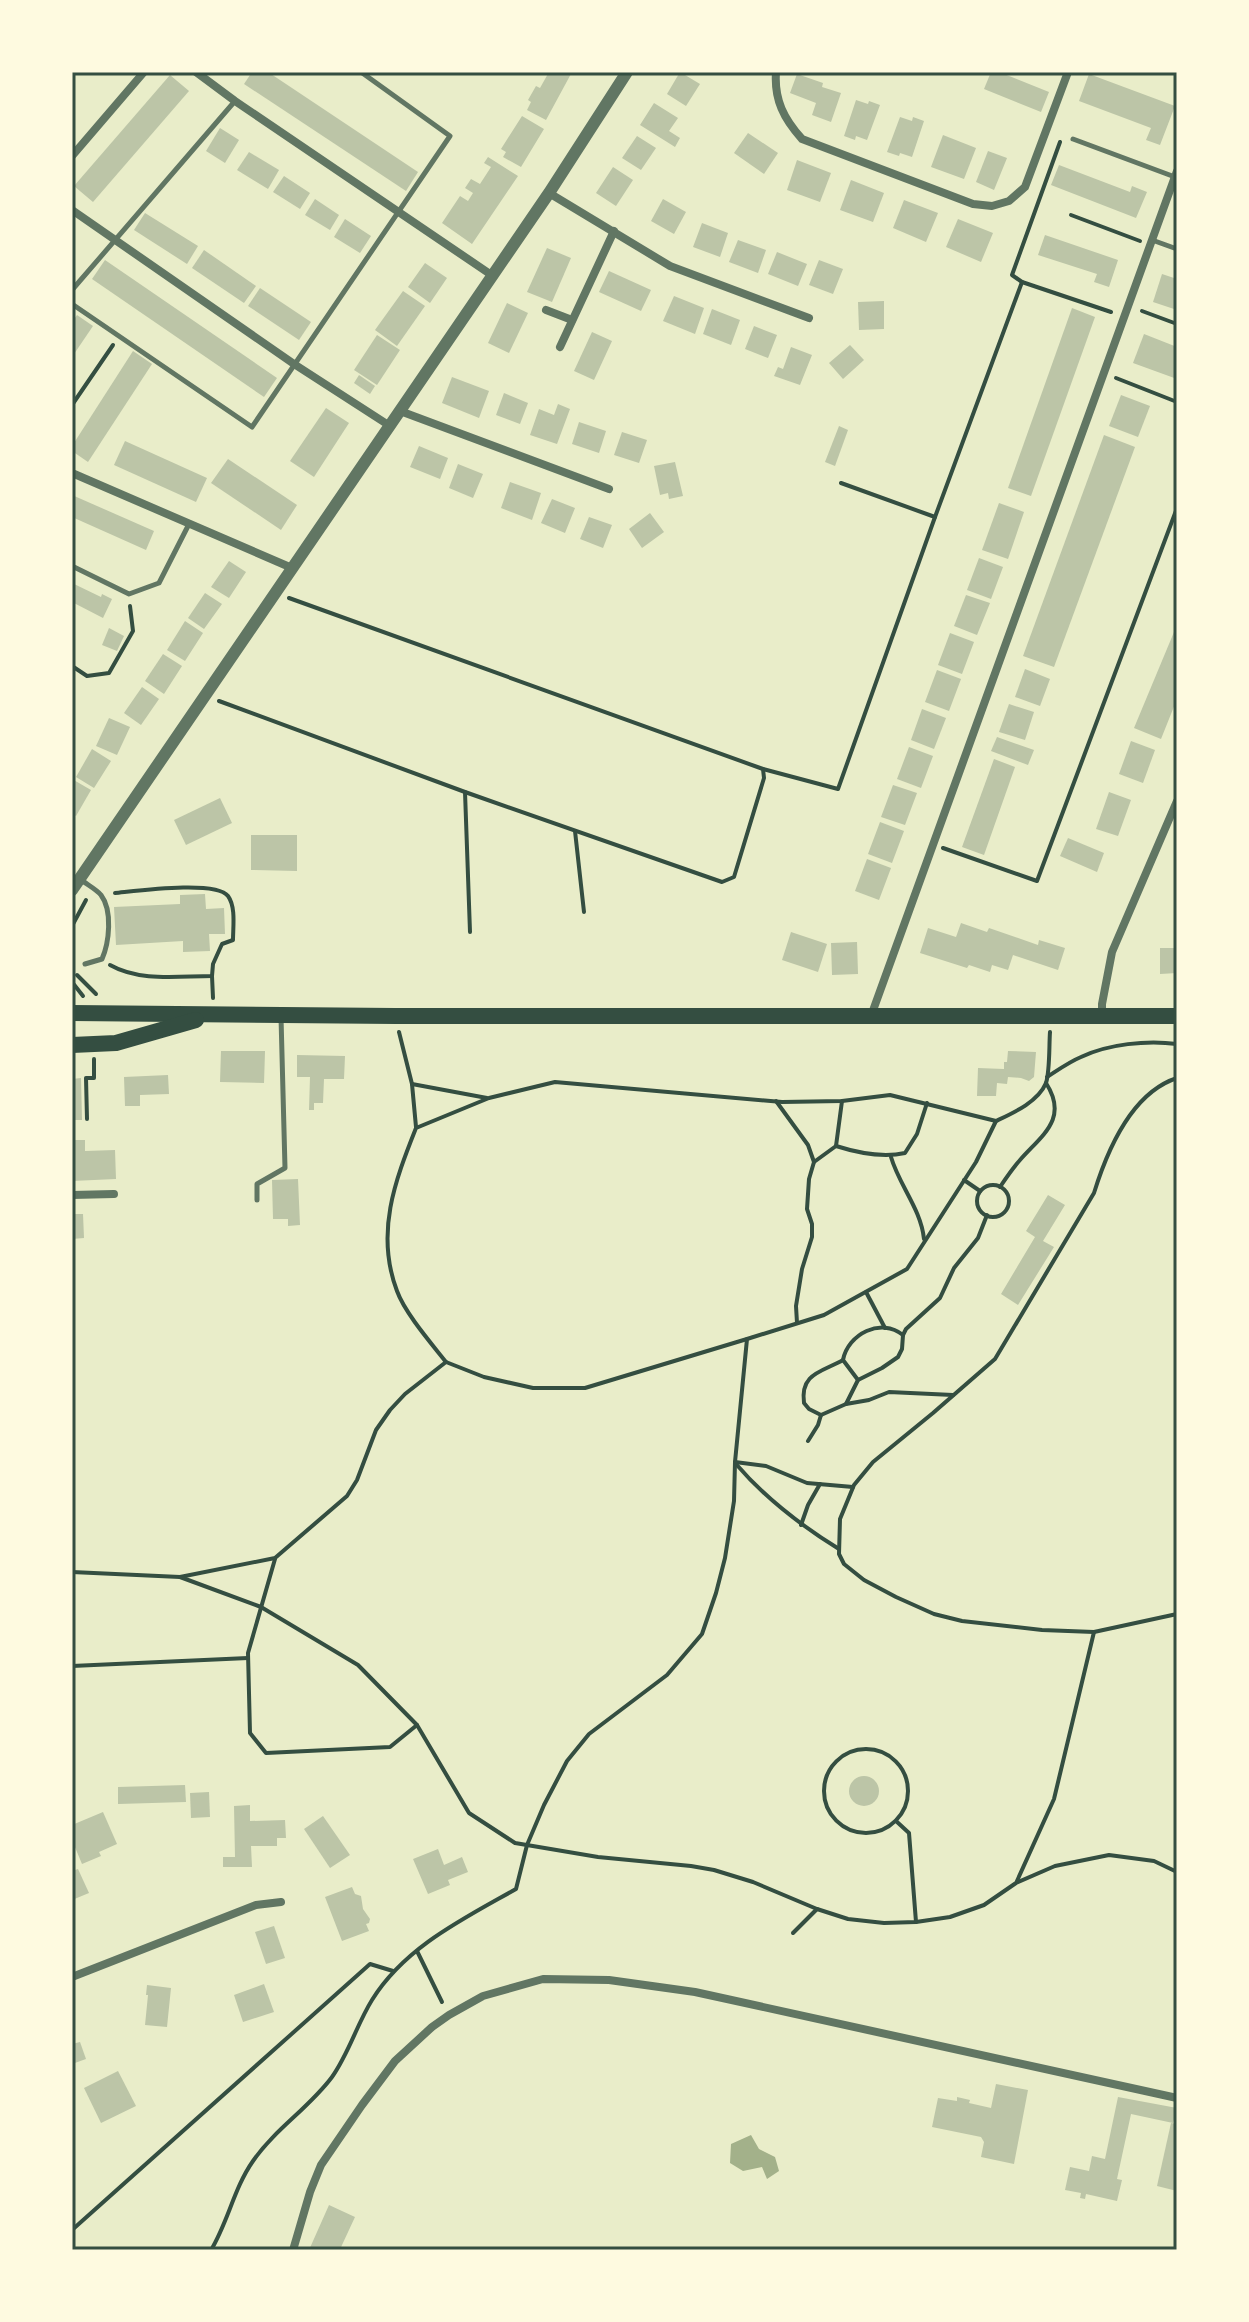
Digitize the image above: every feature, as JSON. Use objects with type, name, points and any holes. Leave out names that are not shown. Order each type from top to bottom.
[{"type":"highway","points":[[72,1013],[213,1010],[281,1016],[1177,1016]]},
{"type":"highway","points":[[72,1045],[116,1043],[213,1010]]},
{"type":"street","points":[[72,156],[144,72]]},
{"type":"street","points":[[196,72],[493,276]]},
{"type":"street","points":[[76,884],[493,276],[627,72]]},
{"type":"street","points":[[776,72],[777,99],[787,123],[802,139],[973,204],[992,206],[1009,201],[1025,187],[1068,72]]},
{"type":"street","points":[[871,1016],[1176,174]]},
{"type":"street","points":[[549,193],[670,266],[809,318]]},
{"type":"street","points":[[72,210],[294,364],[390,426]]},
{"type":"street","points":[[560,347],[614,231]]},
{"type":"street","points":[[546,310],[572,320]]},
{"type":"street","points":[[400,411],[609,489]]},
{"type":"street","points":[[72,473],[292,568]]},
{"type":"street","points":[[1102,1017],[1112,952],[1177,801]]},
{"type":"street","points":[[72,1195],[114,1194]]},
{"type":"street","points":[[72,1977],[256,1905],[281,1902]]},
{"type":"street","points":[[293,2250],[321,2165],[395,2061],[432,2027],[483,1996],[543,1979],[609,1980],[695,1992],[1177,2098]]},
{"type":"lane","points":[[72,304],[252,427],[450,136],[361,72]]},
{"type":"lane","points":[[72,290],[235,101]]},
{"type":"lane","points":[[1073,139],[1176,174]]},
{"type":"lane","points":[[1151,242],[1177,249]]},
{"type":"lane","points":[[74,567],[129,594],[159,583],[189,524]]},
{"type":"lane","points":[[76,884],[101,895],[107,913],[108,946],[102,959],[85,964]]},
{"type":"lane","points":[[257,1200],[257,1184],[285,1168],[281,1016]]},
{"type":"path","points":[[1064,130],[1012,275],[1022,282],[1125,316]]},
{"type":"path","points":[[1071,215],[1151,242]]},
{"type":"path","points":[[276,593],[763,769],[838,789],[1022,282]]},
{"type":"path","points":[[1128,307],[1177,324]]},
{"type":"path","points":[[72,405],[119,337]]},
{"type":"path","points":[[1105,374],[1177,402]]},
{"type":"path","points":[[841,483],[935,517]]},
{"type":"path","points":[[934,845],[1037,881],[1177,508]]},
{"type":"path","points":[[72,666],[87,676],[109,673],[133,631],[129,594]]},
{"type":"path","points":[[205,696],[722,882],[734,877],[764,778],[763,769]]},
{"type":"path","points":[[465,792],[470,932]]},
{"type":"path","points":[[575,831],[584,912]]},
{"type":"path","points":[[101,895],[166,888],[215,888],[226,893],[232,907],[233,940],[222,944],[213,964],[213,1010]]},
{"type":"path","points":[[72,926],[93,889]]},
{"type":"path","points":[[102,959],[125,974],[212,976]]},
{"type":"path","points":[[395,1016],[412,1084],[416,1128],[397,1176],[388,1215],[389,1256],[397,1292],[446,1362],[484,1377],[533,1388],[585,1388],[824,1315],[907,1269],[976,1162],[996,1121],[1029,1103],[1046,1080],[1079,1057],[1100,1049],[1146,1043],[1177,1044]]},
{"type":"path","points":[[1000,1187],[1052,1124],[1056,1112],[1046,1080],[1052,1018]]},
{"type":"path","points":[[87,1119],[86,1078],[94,1078],[93,1045]]},
{"type":"path","points":[[1177,1078],[1147,1096],[1122,1126],[1103,1162],[1094,1193],[995,1359],[873,1462],[853,1487],[840,1519],[839,1549],[844,1564],[864,1580],[934,1614],[986,1624],[1094,1632],[1177,1614]]},
{"type":"path","points":[[416,1128],[489,1098],[555,1082],[776,1101],[842,1101],[890,1095],[996,1121]]},
{"type":"path","points":[[412,1084],[489,1098]]},
{"type":"path","points":[[776,1101],[808,1145],[814,1162],[809,1179],[807,1209],[812,1237],[800,1281],[797,1323]]},
{"type":"path","points":[[814,1162],[836,1146],[842,1101]]},
{"type":"path","points":[[836,1146],[891,1157],[905,1153],[917,1134],[927,1103]]},
{"type":"path","points":[[891,1157],[911,1204],[920,1216],[925,1241]]},
{"type":"path","points":[[964,1180],[980,1191]]},
{"type":"path","points":[[988,1185],[1000,1187],[1007,1193],[1007,1208],[998,1216],[983,1213],[977,1205],[980,1191],[988,1185]]},
{"type":"path","points":[[846,1404],[858,1380],[898,1357],[906,1329],[940,1298],[954,1268],[978,1238],[987,1215]]},
{"type":"path","points":[[866,1292],[885,1328]]},
{"type":"path","points":[[821,1415],[804,1403],[804,1388],[809,1379],[843,1360],[850,1343],[870,1329],[896,1329],[903,1335]]},
{"type":"path","points":[[211,2250],[252,2162],[311,2103],[334,2075],[371,2001],[393,1971],[439,1932],[516,1889],[527,1845],[567,1761],[589,1734],[667,1675],[702,1634],[725,1558],[734,1501],[747,1339]]},
{"type":"path","points":[[843,1360],[858,1380]]},
{"type":"path","points":[[72,1572],[180,1577],[275,1558],[347,1496],[357,1480],[376,1430],[390,1410],[446,1362]]},
{"type":"path","points":[[808,1441],[821,1415],[846,1404],[889,1392],[953,1395]]},
{"type":"path","points":[[735,1462],[766,1466],[807,1483],[853,1487]]},
{"type":"path","points":[[735,1462],[768,1498],[801,1525],[839,1549]]},
{"type":"path","points":[[801,1525],[820,1484]]},
{"type":"path","points":[[275,1558],[248,1658],[250,1733],[266,1753],[390,1747],[417,1725]]},
{"type":"path","points":[[180,1577],[261,1607],[358,1665],[417,1725],[469,1813],[515,1843],[598,1857],[714,1870],[848,1919],[884,1923],[950,1917],[984,1905],[1016,1883],[1055,1866],[1109,1855],[1154,1861],[1177,1872]]},
{"type":"path","points":[[1016,1883],[1054,1799],[1094,1632]]},
{"type":"path","points":[[72,1666],[248,1658]]},
{"type":"path","points":[[861,1749],[874,1749],[897,1762],[908,1786],[908,1798],[904,1811],[896,1821],[886,1829],[873,1833],[847,1829],[836,1821],[823,1797],[828,1771],[837,1760],[861,1749]]},
{"type":"path","points":[[896,1821],[909,1833],[916,1922]]},
{"type":"path","points":[[793,1933],[817,1909]]},
{"type":"path","points":[[417,1951],[449,2015]]},
{"type":"path","points":[[72,2230],[370,1964],[393,1971]]},
{"type":"shaded area","points":[[751,2135],[759,2149],[775,2157],[779,2171],[767,2179],[762,2167],[743,2171],[730,2163],[731,2144]]},
{"type":"building","points":[[252,72],[268,72],[418,172],[406,191],[244,84]]},
{"type":"building","points":[[549,72],[572,72],[546,120],[527,110],[531,102],[528,100],[536,86],[540,88]]},
{"type":"building","points":[[680,72],[700,84],[686,106],[667,94]]},
{"type":"building","points":[[991,72],[999,72],[1049,92],[1041,112],[984,89]]},
{"type":"building","points":[[797,74],[841,93],[831,122],[812,115],[816,103],[790,93]]},
{"type":"building","points":[[1089,74],[1175,106],[1160,145],[1146,140],[1151,128],[1079,101]]},
{"type":"building","points":[[170,75],[189,91],[93,202],[74,186]]},
{"type":"building","points":[[856,100],[880,105],[867,140],[844,136]]},
{"type":"building","points":[[654,103],[678,118],[669,131],[680,138],[675,147],[640,125]]},
{"type":"building","points":[[522,116],[544,129],[521,167],[503,157],[506,152],[501,149]]},
{"type":"building","points":[[900,117],[924,121],[912,157],[887,152]]},
{"type":"building","points":[[220,128],[239,140],[225,163],[206,151]]},
{"type":"building","points":[[748,133],[778,153],[764,174],[734,153]]},
{"type":"building","points":[[943,135],[976,148],[964,179],[931,167]]},
{"type":"building","points":[[637,136],[656,148],[641,170],[622,158]]},
{"type":"building","points":[[988,151],[1007,158],[994,190],[976,182]]},
{"type":"building","points":[[249,152],[279,170],[268,189],[237,170]]},
{"type":"building","points":[[488,157],[518,176],[472,244],[442,223],[460,196],[468,201],[473,193],[465,188],[471,179],[480,184],[491,167],[484,163]]},
{"type":"building","points":[[797,160],[831,173],[820,202],[787,190]]},
{"type":"building","points":[[1059,165],[1130,192],[1132,186],[1147,192],[1136,218],[1051,185]]},
{"type":"building","points":[[613,167],[633,180],[616,206],[596,193]]},
{"type":"building","points":[[284,176],[310,193],[300,209],[273,192]]},
{"type":"building","points":[[851,180],[884,193],[873,222],[840,210]]},
{"type":"building","points":[[315,199],[339,215],[330,230],[305,215]]},
{"type":"building","points":[[663,199],[686,212],[674,234],[651,221]]},
{"type":"building","points":[[904,200],[938,213],[926,242],[893,228]]},
{"type":"building","points":[[145,213],[198,246],[187,264],[134,230]]},
{"type":"building","points":[[345,219],[371,236],[360,253],[334,237]]},
{"type":"building","points":[[958,219],[993,233],[981,262],[946,247]]},
{"type":"building","points":[[702,223],[728,233],[720,257],[693,247]]},
{"type":"building","points":[[1045,235],[1118,260],[1109,287],[1094,282],[1097,274],[1038,255]]},
{"type":"building","points":[[738,240],[766,250],[758,273],[729,262]]},
{"type":"building","points":[[547,248],[571,258],[552,302],[527,292]]},
{"type":"building","points":[[204,250],[256,286],[244,303],[192,268]]},
{"type":"building","points":[[777,252],[807,264],[798,286],[768,274]]},
{"type":"building","points":[[105,260],[277,378],[264,397],[92,279]]},
{"type":"building","points":[[819,260],[843,269],[833,294],[809,285]]},
{"type":"building","points":[[425,263],[447,278],[430,303],[408,287]]},
{"type":"building","points":[[609,271],[651,290],[641,311],[599,292]]},
{"type":"building","points":[[1162,274],[1177,279],[1177,310],[1153,302]]},
{"type":"building","points":[[260,288],[311,322],[299,340],[248,306]]},
{"type":"building","points":[[403,291],[425,306],[397,346],[375,330]]},
{"type":"building","points":[[674,296],[704,308],[695,334],[663,321]]},
{"type":"building","points":[[884,301],[884,329],[859,330],[858,302]]},
{"type":"building","points":[[507,303],[528,313],[509,353],[488,343]]},
{"type":"building","points":[[1072,308],[1095,317],[1031,496],[1008,488]]},
{"type":"building","points":[[712,309],[740,320],[731,345],[703,334]]},
{"type":"building","points":[[77,315],[93,326],[72,357],[72,322]]},
{"type":"building","points":[[754,326],[777,335],[768,358],[745,349]]},
{"type":"building","points":[[592,332],[612,341],[594,380],[574,371]]},
{"type":"building","points":[[1144,334],[1177,347],[1177,379],[1133,363]]},
{"type":"building","points":[[377,335],[400,350],[377,385],[354,370]]},
{"type":"building","points":[[850,345],[864,360],[843,379],[829,363]]},
{"type":"building","points":[[791,347],[812,355],[800,385],[774,376],[778,367],[783,369]]},
{"type":"building","points":[[133,351],[152,364],[88,462],[72,451],[72,446]]},
{"type":"building","points":[[359,375],[375,386],[370,394],[354,383]]},
{"type":"building","points":[[452,377],[489,391],[479,418],[442,403]]},
{"type":"building","points":[[504,393],[528,403],[520,424],[496,415]]},
{"type":"building","points":[[1121,395],[1150,406],[1138,437],[1109,426]]},
{"type":"building","points":[[558,404],[570,409],[557,444],[530,435],[539,409],[554,415]]},
{"type":"building","points":[[326,408],[349,423],[314,477],[290,461]]},
{"type":"building","points":[[579,422],[606,431],[599,453],[572,444]]},
{"type":"building","points":[[839,426],[848,430],[835,466],[825,462]]},
{"type":"building","points":[[622,432],[647,440],[639,463],[614,455]]},
{"type":"building","points":[[1104,435],[1135,447],[1054,667],[1023,656]]},
{"type":"building","points":[[125,441],[207,478],[196,502],[114,465]]},
{"type":"building","points":[[419,446],[448,458],[440,479],[410,467]]},
{"type":"building","points":[[228,459],[297,505],[281,530],[211,483]]},
{"type":"building","points":[[675,462],[683,496],[669,499],[668,493],[660,495],[654,466]]},
{"type":"building","points":[[458,464],[483,474],[473,498],[449,488]]},
{"type":"building","points":[[510,482],[541,493],[532,520],[501,508]]},
{"type":"building","points":[[72,495],[154,531],[146,550],[72,517]]},
{"type":"building","points":[[552,499],[575,508],[565,533],[541,523]]},
{"type":"building","points":[[999,503],[1024,512],[1008,559],[982,550]]},
{"type":"building","points":[[650,513],[664,532],[642,548],[629,529]]},
{"type":"building","points":[[589,517],[612,525],[603,548],[580,539]]},
{"type":"building","points":[[979,558],[1003,567],[991,599],[967,590]]},
{"type":"building","points":[[229,561],[246,572],[229,598],[211,587]]},
{"type":"building","points":[[72,583],[112,599],[103,618],[72,602]]},
{"type":"building","points":[[205,593],[222,604],[204,629],[188,618]]},
{"type":"building","points":[[966,595],[990,603],[977,635],[954,626]]},
{"type":"building","points":[[185,621],[203,633],[185,661],[167,650]]},
{"type":"building","points":[[109,628],[124,636],[117,651],[102,645]]},
{"type":"building","points":[[1174,632],[1177,633],[1177,699],[1161,739],[1134,728]]},
{"type":"building","points":[[950,633],[974,642],[962,674],[938,665]]},
{"type":"building","points":[[163,654],[182,666],[164,694],[145,681]]},
{"type":"building","points":[[1025,669],[1050,679],[1040,706],[1015,697]]},
{"type":"building","points":[[937,670],[961,679],[949,711],[925,702]]},
{"type":"building","points":[[142,687],[159,699],[141,725],[124,713]]},
{"type":"building","points":[[1009,704],[1034,712],[1025,740],[999,732]]},
{"type":"building","points":[[922,709],[946,718],[934,749],[911,740]]},
{"type":"building","points":[[109,718],[130,727],[117,755],[96,746]]},
{"type":"building","points":[[997,737],[1034,750],[1028,765],[991,751]]},
{"type":"building","points":[[1131,741],[1155,750],[1143,783],[1119,774]]},
{"type":"building","points":[[909,747],[933,756],[921,788],[897,779]]},
{"type":"building","points":[[92,749],[111,761],[94,788],[76,777]]},
{"type":"building","points":[[994,759],[1015,767],[984,855],[962,847]]},
{"type":"building","points":[[72,779],[91,790],[76,816],[72,814]]},
{"type":"building","points":[[893,785],[917,793],[905,825],[881,817]]},
{"type":"building","points":[[1109,792],[1131,800],[1118,836],[1096,829]]},
{"type":"building","points":[[220,798],[232,823],[186,845],[174,820]]},
{"type":"building","points":[[880,822],[904,831],[892,863],[868,854]]},
{"type":"building","points":[[251,835],[297,835],[297,871],[251,870]]},
{"type":"building","points":[[1068,838],[1104,853],[1097,872],[1060,856]]},
{"type":"building","points":[[867,859],[891,868],[879,900],[855,891]]},
{"type":"building","points":[[205,894],[206,909],[224,908],[225,934],[209,934],[210,951],[183,952],[183,941],[116,945],[114,907],[180,904],[180,895]]},
{"type":"building","points":[[961,923],[987,932],[989,928],[1038,945],[1039,940],[1065,948],[1058,970],[1013,955],[1008,970],[992,965],[990,972],[920,953],[928,928],[956,937]]},
{"type":"building","points":[[791,932],[827,944],[818,972],[782,960]]},
{"type":"building","points":[[857,942],[858,974],[832,975],[831,943]]},
{"type":"building","points":[[1160,948],[1177,948],[1177,973],[1160,974]]},
{"type":"building","points":[[221,1051],[265,1051],[264,1083],[220,1082]]},
{"type":"building","points":[[1008,1051],[1036,1052],[1034,1077],[1029,1081],[1008,1077],[1007,1084],[997,1083],[996,1096],[977,1096],[978,1068],[1004,1069]]},
{"type":"building","points":[[297,1055],[345,1056],[344,1079],[324,1079],[323,1103],[314,1103],[314,1110],[309,1110],[310,1077],[297,1077]]},
{"type":"building","points":[[168,1075],[169,1094],[140,1095],[140,1106],[125,1106],[124,1077]]},
{"type":"building","points":[[81,1078],[82,1120],[72,1120],[72,1079]]},
{"type":"building","points":[[72,1140],[85,1140],[85,1151],[115,1150],[116,1179],[72,1181]]},
{"type":"building","points":[[298,1179],[300,1225],[288,1226],[288,1219],[273,1219],[272,1180]]},
{"type":"building","points":[[1048,1195],[1065,1205],[1043,1241],[1054,1247],[1018,1305],[1001,1294],[1035,1237],[1026,1231]]},
{"type":"building","points":[[72,1214],[83,1214],[84,1238],[72,1239]]},
{"type":"building","points":[[864,1776],[870,1777],[878,1785],[878,1797],[870,1805],[864,1806],[858,1805],[850,1797],[849,1791],[850,1785],[858,1777]]},
{"type":"building","points":[[185,1785],[186,1802],[118,1804],[118,1787]]},
{"type":"building","points":[[209,1792],[210,1817],[191,1818],[190,1793]]},
{"type":"building","points":[[250,1805],[250,1821],[285,1820],[286,1838],[277,1838],[277,1846],[251,1846],[252,1867],[223,1867],[223,1857],[235,1857],[234,1806]]},
{"type":"building","points":[[103,1812],[117,1844],[99,1852],[101,1856],[82,1864],[72,1840],[72,1825]]},
{"type":"building","points":[[323,1816],[350,1855],[330,1868],[304,1829]]},
{"type":"building","points":[[438,1849],[444,1865],[462,1857],[468,1872],[448,1880],[450,1885],[428,1894],[413,1859]]},
{"type":"building","points":[[78,1869],[89,1893],[72,1900],[72,1871]]},
{"type":"building","points":[[352,1887],[355,1894],[361,1896],[363,1909],[370,1919],[366,1924],[369,1931],[342,1941],[325,1897]]},
{"type":"building","points":[[274,1926],[285,1958],[266,1964],[255,1932]]},
{"type":"building","points":[[264,1984],[274,2012],[243,2022],[234,1995]]},
{"type":"building","points":[[147,1985],[171,1988],[167,2027],[145,2025]]},
{"type":"building","points":[[80,2042],[86,2059],[72,2064],[72,2044]]},
{"type":"building","points":[[118,2071],[136,2106],[101,2123],[84,2088]]},
{"type":"building","points":[[996,2084],[1028,2090],[1014,2164],[981,2157],[984,2142],[981,2137],[932,2127],[938,2098],[957,2101],[957,2097],[991,2108]]},
{"type":"building","points":[[1118,2097],[1177,2108],[1173,2123],[1131,2114],[1117,2179],[1122,2180],[1117,2201],[1086,2194],[1085,2199],[1080,2198],[1081,2193],[1065,2190],[1070,2167],[1089,2171],[1092,2156],[1105,2159]]},
{"type":"building","points":[[1171,2123],[1177,2124],[1177,2191],[1157,2186]]},
{"type":"building","points":[[329,2205],[355,2217],[340,2250],[309,2250]]}]
